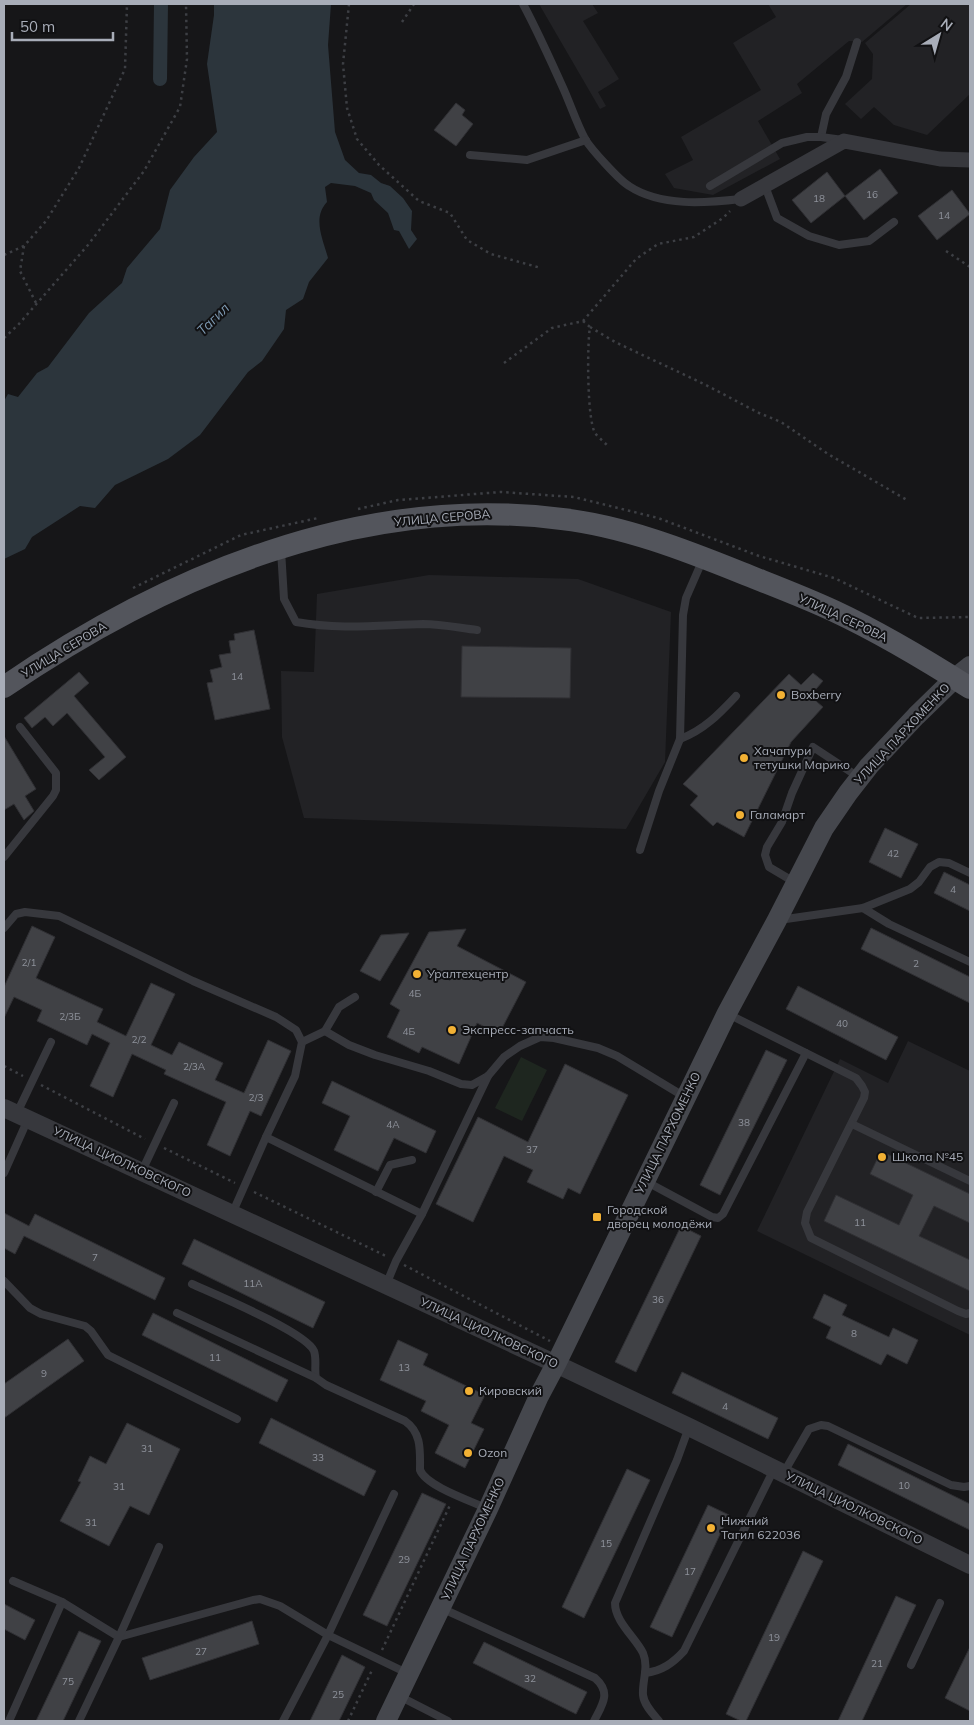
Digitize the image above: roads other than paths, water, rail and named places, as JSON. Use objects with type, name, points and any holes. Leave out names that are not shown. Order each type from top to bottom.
[{"type":"main road","name":"УЛИЦА СЕРОВА","points":[[4,687],[66,648],[146,602],[232,564],[280,548],[392,521],[493,513],[572,520],[642,536],[704,558],[832,610],[900,646],[965,677]]},
{"type":"main road","name":"УЛИЦА ПАРХОМЕНКО","points":[[386,1721],[488,1509],[539,1396],[685,1097],[824,828],[860,778],[916,716],[965,677]]},
{"type":"street","points":[[741,199],[844,141],[940,159],[970,160]]},
{"type":"street","name":"УЛИЦА ЦИОЛКОВСКОГО","points":[[16,1113],[386,1285],[560,1356],[689,1427],[970,1565]]},
{"type":"lane","points":[[523,4],[546,47],[586,140],[624,182],[644,193],[660,198],[690,202],[741,199]]},
{"type":"lane","points":[[822,137],[826,114],[846,77],[857,42]]},
{"type":"lane","points":[[710,186],[782,143],[796,138],[822,137],[844,141]]},
{"type":"lane","points":[[470,155],[527,160],[586,140]]},
{"type":"lane","points":[[765,186],[777,218],[809,236],[839,245],[869,241],[894,222]]},
{"type":"lane","points":[[280,548],[284,598],[296,622],[315,625],[368,627],[425,624],[477,630]]},
{"type":"lane","points":[[640,850],[659,791],[680,738],[683,615],[686,598],[704,558]]},
{"type":"lane","points":[[680,738],[691,735],[709,724],[736,696]]},
{"type":"lane","points":[[4,857],[56,790],[56,773],[20,727]]},
{"type":"lane","points":[[796,883],[769,867],[765,855],[784,817],[792,793],[813,747],[860,778]]},
{"type":"lane","points":[[777,920],[864,908],[910,889],[919,882],[930,867],[939,862],[949,863],[970,873]]},
{"type":"lane","points":[[864,908],[889,924],[970,962]]},
{"type":"lane","points":[[4,928],[16,914],[26,912],[59,916],[192,981],[276,1017],[296,1030],[302,1042],[295,1076],[232,1214]]},
{"type":"lane","points":[[302,1042],[325,1032],[339,1007],[355,997]]},
{"type":"lane","points":[[727,1013],[856,1078],[865,1092],[852,1124],[807,1212],[805,1223],[811,1238],[958,1311],[966,1314],[970,1313]]},
{"type":"lane","points":[[325,1032],[375,1056],[429,1071],[461,1084],[472,1085],[488,1076]]},
{"type":"lane","points":[[386,1285],[396,1261],[422,1214],[488,1076],[504,1057],[520,1046],[540,1037],[554,1038],[598,1048],[617,1056],[685,1097]]},
{"type":"lane","points":[[4,1173],[16,1113],[51,1042]]},
{"type":"lane","points":[[645,1181],[712,1217],[718,1218],[723,1214],[806,1053]]},
{"type":"lane","points":[[142,1171],[174,1103]]},
{"type":"lane","points":[[852,1124],[970,1181]]},
{"type":"lane","points":[[266,1137],[422,1214]]},
{"type":"lane","points":[[376,1192],[390,1165],[412,1160]]},
{"type":"lane","points":[[4,1281],[30,1308],[49,1316],[85,1326],[91,1331],[108,1355],[237,1418]]},
{"type":"lane","points":[[192,1284],[263,1316],[296,1336],[313,1349],[316,1378]]},
{"type":"lane","points":[[177,1313],[405,1421],[413,1427],[420,1443],[420,1470],[422,1474],[440,1487],[488,1509]]},
{"type":"lane","points":[[645,1673],[655,1672],[666,1666],[677,1659],[684,1651],[753,1508],[809,1429],[821,1425],[828,1426],[952,1485],[970,1486]]},
{"type":"lane","points":[[659,1721],[649,1710],[643,1696],[646,1664],[642,1653],[618,1617],[615,1603],[677,1460],[689,1427]]},
{"type":"lane","points":[[283,1721],[328,1635],[394,1494]]},
{"type":"lane","points":[[79,1721],[159,1547]]},
{"type":"lane","points":[[13,1581],[62,1602],[119,1637],[260,1600],[271,1602],[328,1635],[409,1674]]},
{"type":"lane","points":[[9,1721],[62,1602]]},
{"type":"lane","points":[[911,1665],[940,1603]]},
{"type":"lane","points":[[441,1608],[595,1678],[600,1682],[604,1701],[594,1721]]},
{"type":"lane","points":[[399,1696],[448,1721]]},
{"type":"water","name":"Тагил","points":[[214,4],[331,4],[328,45],[335,132],[345,160],[359,173],[371,175],[381,183],[390,186],[403,198],[412,211],[411,230],[417,239],[409,249],[399,231],[394,230],[388,213],[374,200],[371,193],[355,186],[331,183],[325,187],[327,202],[320,215],[319,222],[328,258],[309,282],[303,299],[286,310],[284,329],[262,361],[248,372],[200,435],[168,459],[115,485],[95,508],[80,506],[32,537],[25,549],[4,559],[4,401],[8,394],[18,397],[37,373],[48,367],[89,313],[122,283],[127,268],[160,229],[170,190],[194,157],[217,132],[207,64]]},
{"type":"waterway","points":[[160,79],[161,4]]},
{"type":"place","name":"Boxberry","points":[[781,695]]},
{"type":"place","name":"Хачапури тетушки Марико","points":[[744,758]]},
{"type":"place","name":"Галамарт","points":[[740,815]]},
{"type":"place","name":"Уралтехцентр","points":[[417,974]]},
{"type":"place","name":"Экспресс-запчасть","points":[[452,1030]]},
{"type":"place","name":"Школа №45","points":[[882,1157]]},
{"type":"place","name":"Городской дворец молодёжи","points":[[597,1217]]},
{"type":"place","name":"Кировский","points":[[469,1391]]},
{"type":"place","name":"Ozon","points":[[468,1453]]},
{"type":"place","name":"Нижний Тагил 622036","points":[[711,1528]]}]
